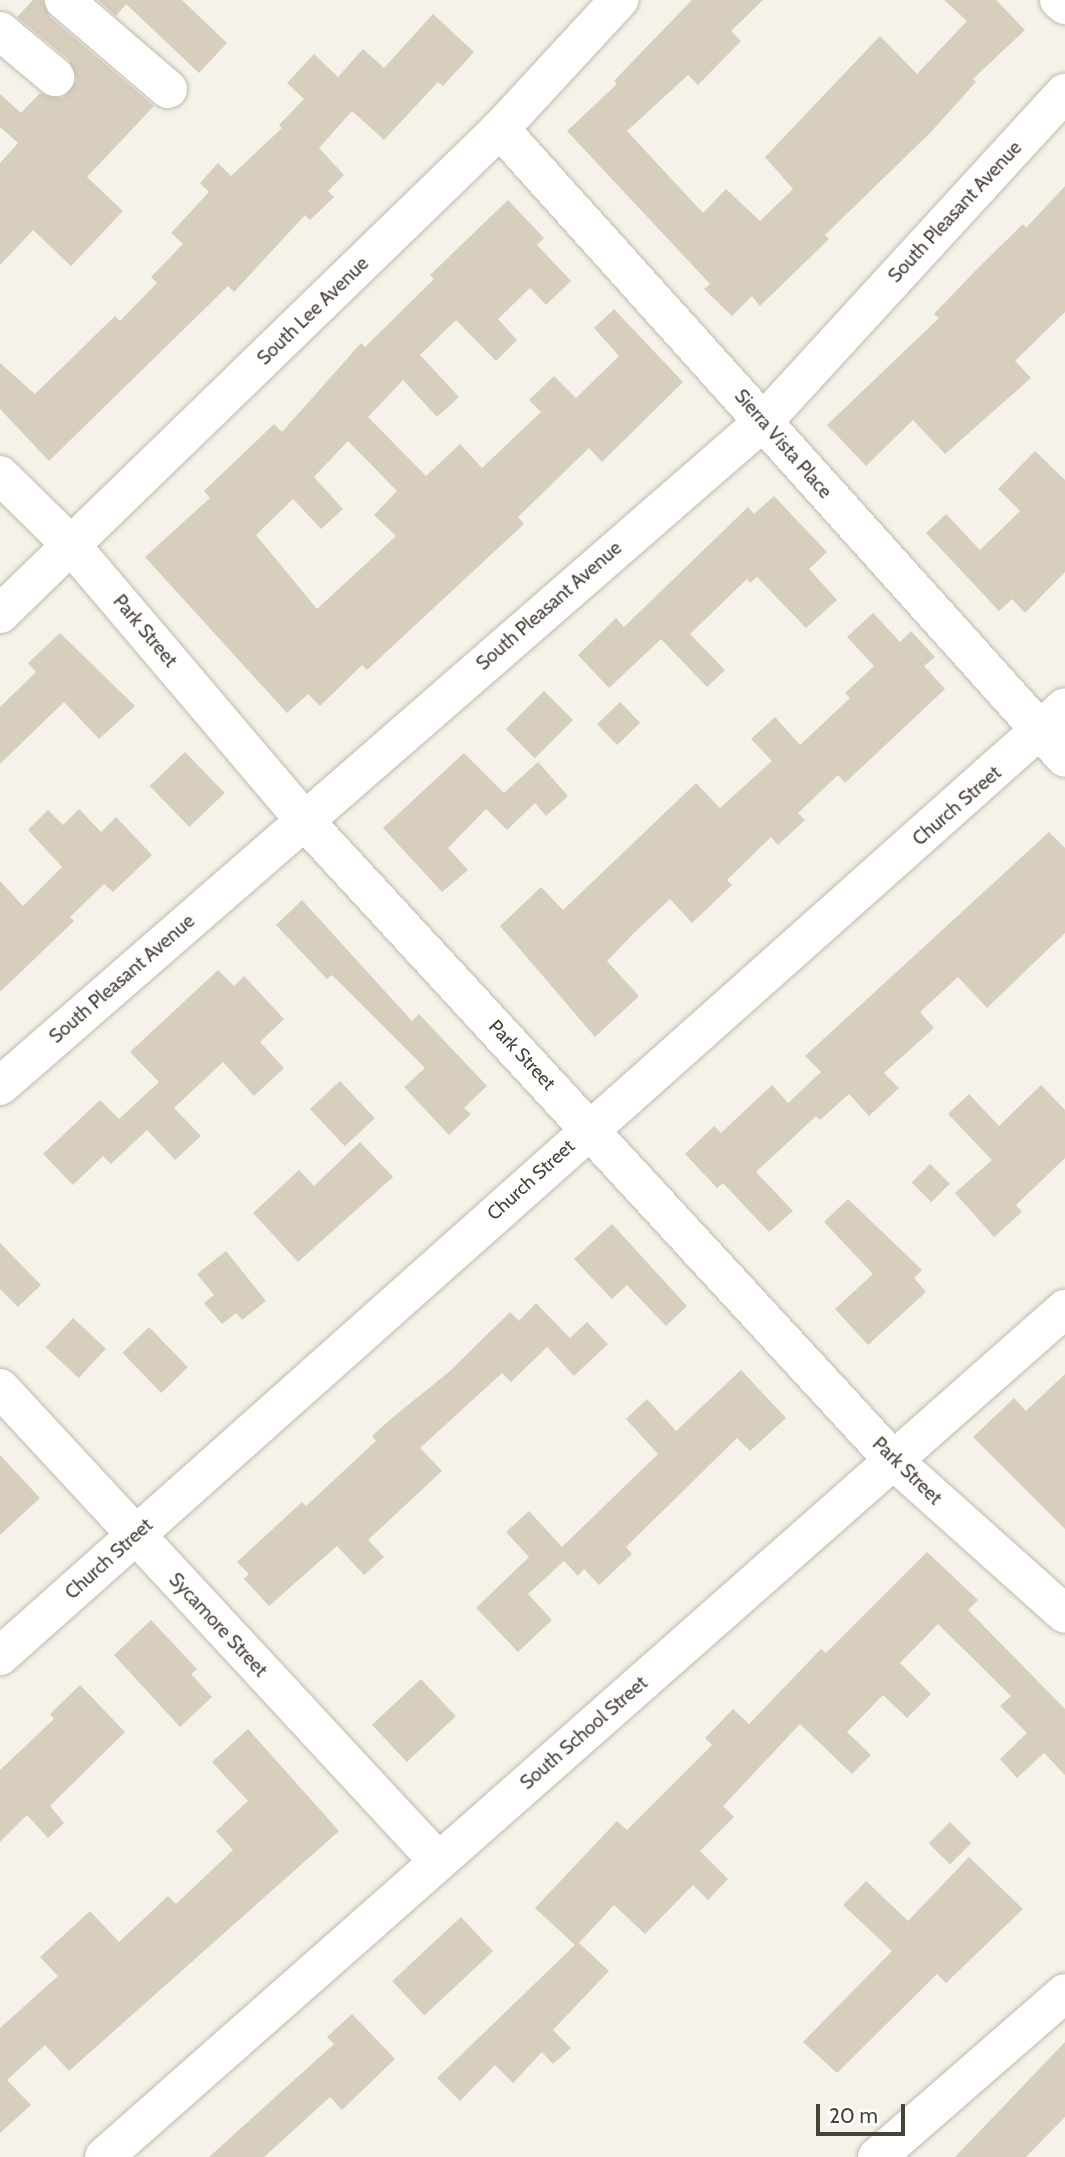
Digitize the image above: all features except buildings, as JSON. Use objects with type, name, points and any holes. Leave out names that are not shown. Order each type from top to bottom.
[{"type":"street","points":[[64,0],[168,89]]},
{"type":"street","name":"South Lee Avenue","points":[[0,614],[500,129],[619,0]]},
{"type":"street","points":[[1059,0],[1065,5]]},
{"type":"street","points":[[0,31],[55,77]]},
{"type":"street","name":"South Pleasant Avenue","points":[[0,1086],[303,819],[764,421],[1065,93]]},
{"type":"street","name":"Sierra Vista Place","points":[[500,129],[764,421],[789,454],[1057,732]]},
{"type":"street","name":"Park Street","points":[[0,475],[71,545],[303,819],[590,1127],[894,1461],[1065,1614]]},
{"type":"street","name":"Church Street","points":[[0,1656],[590,1127],[1057,732]]},
{"type":"street","name":"South School Street","points":[[104,2157],[1065,1309]]},
{"type":"street","name":"Sycamore Street","points":[[0,1388],[438,1861]]},
{"type":"street","points":[[877,2157],[1065,1993]]}]
